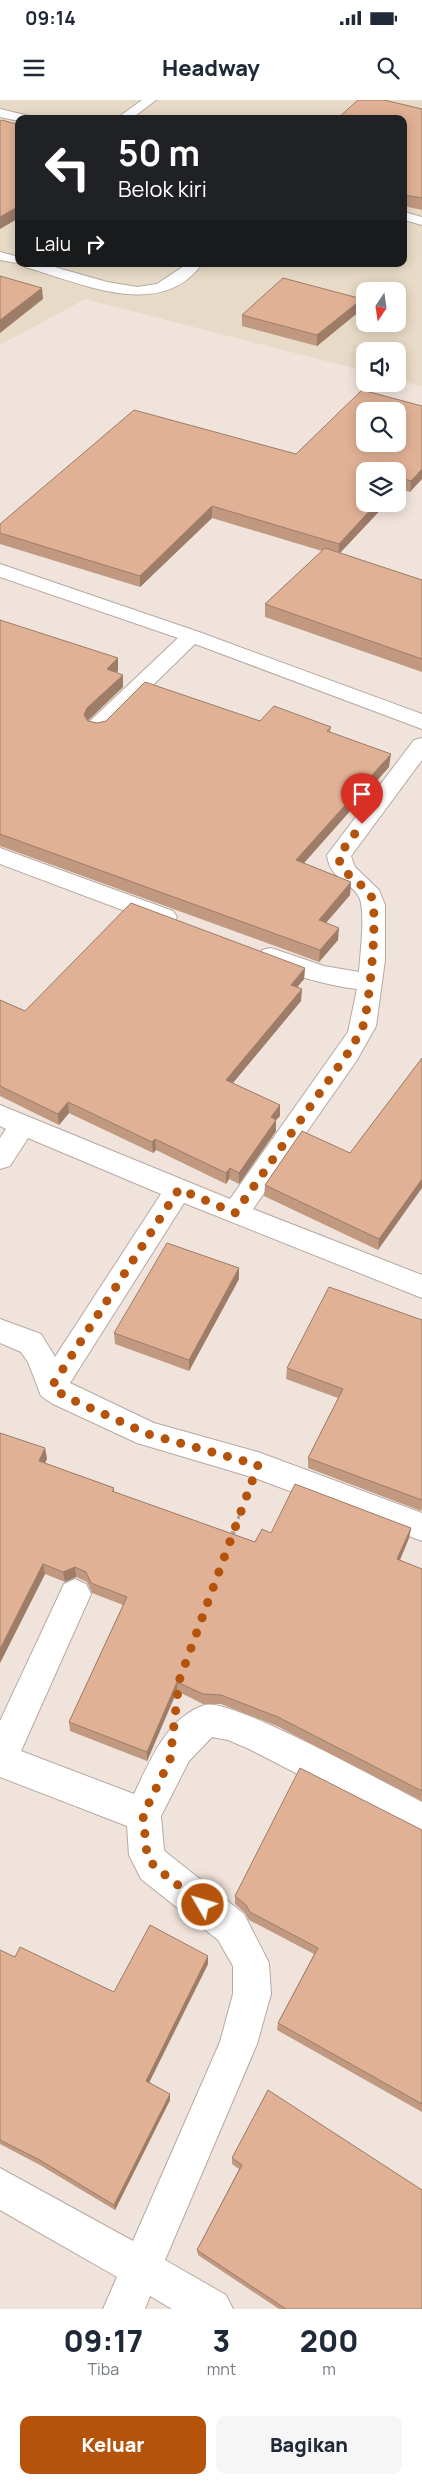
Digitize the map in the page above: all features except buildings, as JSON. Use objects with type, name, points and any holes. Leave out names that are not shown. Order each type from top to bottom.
[{"type":"street","points":[[0,570],[192,636],[422,722]]},
{"type":"street","points":[[97,727],[192,636]]},
{"type":"street","points":[[235,1213],[348,1053],[362,1027],[370,980],[375,912],[372,897],[363,886],[341,867],[339,855],[422,745]]},
{"type":"street","points":[[0,856],[186,924]]},
{"type":"street","points":[[251,948],[326,976],[358,981],[370,980]]},
{"type":"street","points":[[0,1159],[11,1120],[235,1213],[422,1287]]},
{"type":"street","points":[[52,1386],[179,1189]]},
{"type":"street","points":[[0,1331],[30,1344],[41,1357],[52,1386],[64,1396],[148,1434],[258,1465],[422,1526]]},
{"type":"street","points":[[74,1594],[0,1760],[143,1815]]},
{"type":"street","points":[[124,2309],[140,2268],[238,2044],[252,1994],[251,1963],[231,1927],[154,1866],[147,1855],[143,1815],[170,1760],[194,1727],[208,1720],[229,1724],[261,1737],[422,1821]]},
{"type":"street","points":[[0,2188],[212,2309]]},
{"type":"lane","points":[[128,115],[150,100]]},
{"type":"lane","points":[[0,113],[15,117]]},
{"type":"lane","points":[[407,217],[422,221]]},
{"type":"lane","points":[[0,256],[15,260]]},
{"type":"lane","points":[[41,267],[105,284],[150,291],[170,283],[191,267]]},
{"type":"path","points":[[228,1546],[258,1465]]},
{"type":"shaded area","points":[[0,100],[422,100],[422,386],[406,382],[406,342],[356,342],[356,369],[85,299],[0,345]]},
{"type":"route","points":[[203,1905],[154,1866],[147,1855],[143,1815],[170,1760],[179,1681],[258,1465],[148,1434],[64,1396],[52,1386],[179,1189],[235,1213],[348,1053],[362,1027],[370,980],[375,912],[372,897],[363,886],[341,867],[338,861],[339,855],[362,824]]}]
